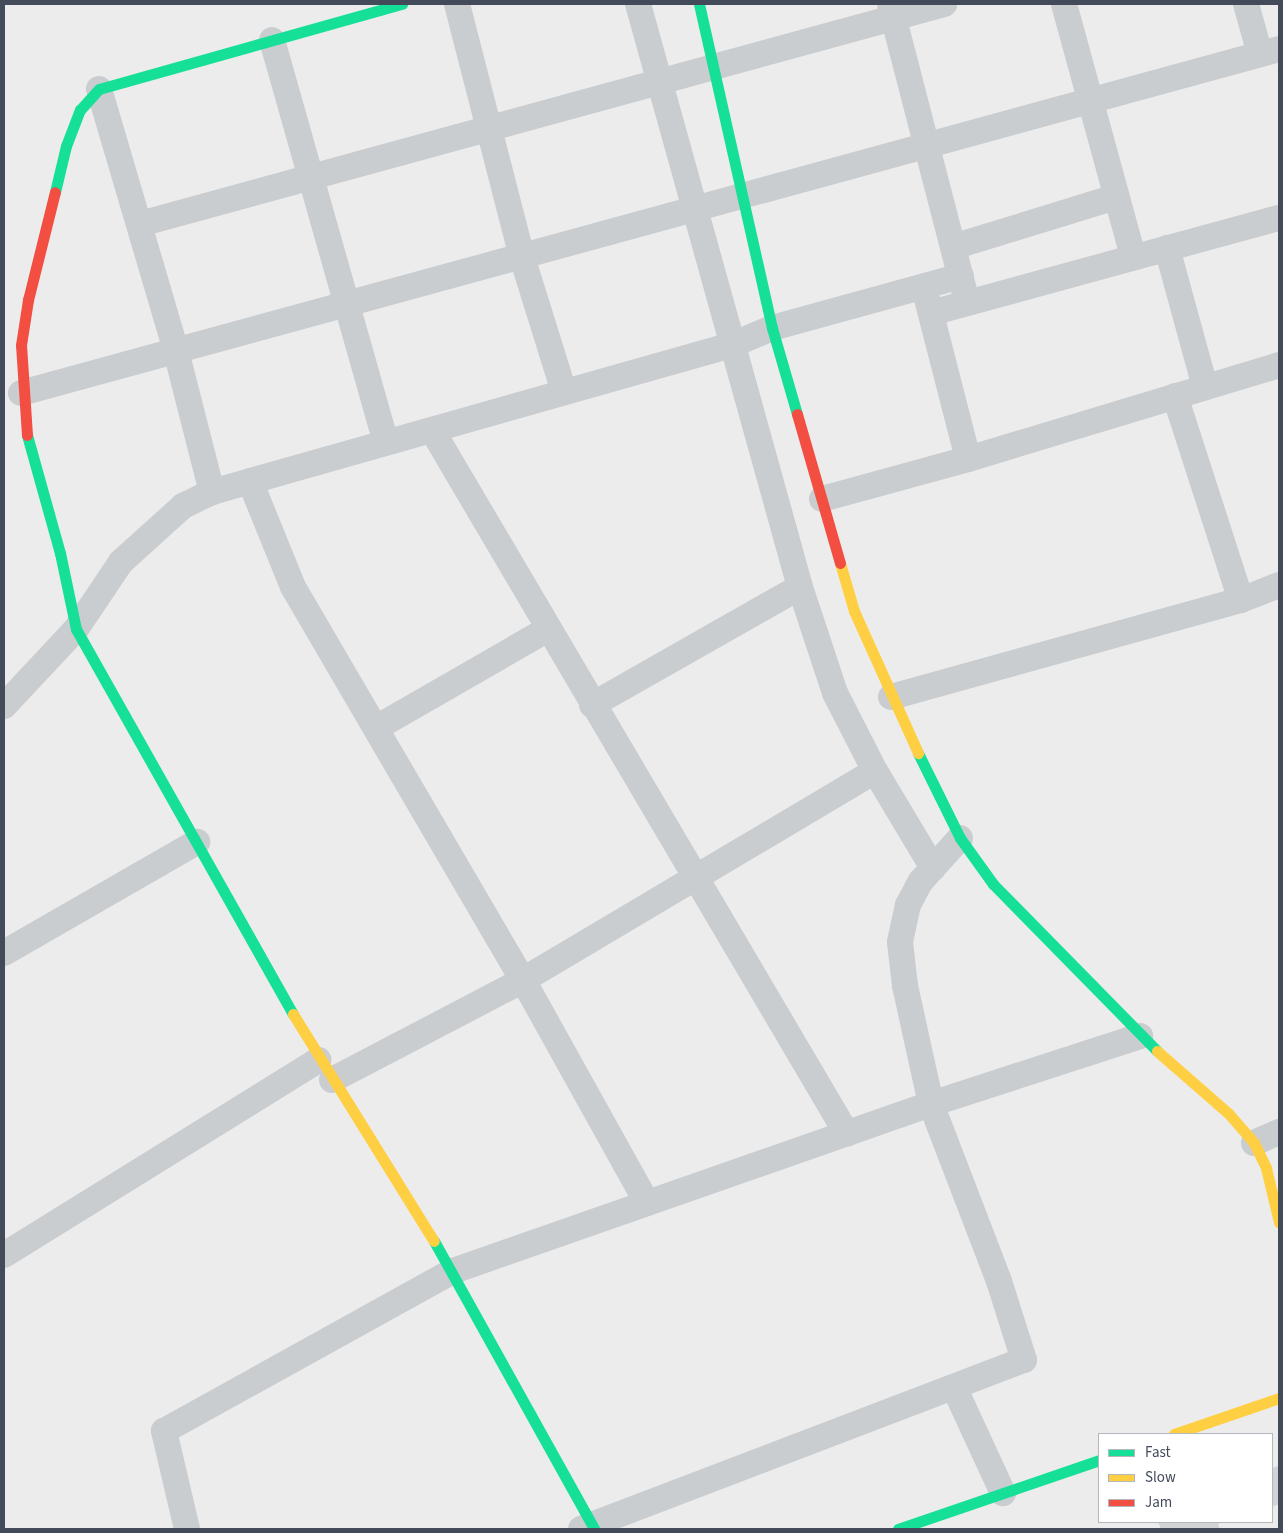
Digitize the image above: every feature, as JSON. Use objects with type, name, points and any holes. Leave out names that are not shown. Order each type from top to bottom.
[{"type":"street","points":[[402,4],[99,89],[80,110],[66,146],[28,300],[21,345],[24,425],[60,553],[76,628],[326,1070],[453,1271],[589,1528],[1024,1360],[999,1281],[931,1104],[905,986],[900,942],[908,905],[921,882],[960,838]]},
{"type":"street","points":[[457,4],[522,257],[564,392]]},
{"type":"street","points":[[638,4],[800,587],[836,693],[875,771],[933,868]]},
{"type":"street","points":[[699,4],[772,328],[854,611],[891,697],[960,838],[993,884],[1140,1036],[1230,1114],[1254,1143],[1266,1168],[1279,1222]]},
{"type":"street","points":[[140,224],[660,82],[892,10],[944,4]]},
{"type":"street","points":[[1064,4],[1088,101],[1133,257]]},
{"type":"street","points":[[22,393],[695,211],[742,196],[1270,51],[1246,4]]},
{"type":"street","points":[[892,10],[967,301]]},
{"type":"street","points":[[272,40],[314,177],[346,304],[386,442]]},
{"type":"street","points":[[99,89],[176,351],[212,492]]},
{"type":"street","points":[[954,246],[1116,197]]},
{"type":"street","points":[[931,313],[967,301],[1279,218]]},
{"type":"street","points":[[1167,248],[1205,387]]},
{"type":"street","points":[[4,706],[76,628],[120,562],[183,506],[212,492],[732,344],[772,328],[961,276]]},
{"type":"street","points":[[923,286],[968,459]]},
{"type":"street","points":[[822,499],[968,459],[1279,365]]},
{"type":"street","points":[[1175,396],[1241,600]]},
{"type":"street","points":[[432,430],[693,877],[847,1134]]},
{"type":"street","points":[[250,481],[293,587],[522,980],[647,1203]]},
{"type":"street","points":[[891,697],[1241,600],[1279,585]]},
{"type":"street","points":[[592,705],[800,587]]},
{"type":"street","points":[[376,728],[548,629]]},
{"type":"street","points":[[4,1255],[326,1070],[522,980],[693,877],[875,771]]},
{"type":"street","points":[[4,953],[197,842]]},
{"type":"street","points":[[187,1529],[164,1431],[453,1271],[931,1104],[1140,1036]]},
{"type":"street","points":[[1254,1143],[1279,1132]]},
{"type":"street","points":[[954,1387],[1002,1493]]},
{"type":"street","points":[[1177,1433],[1279,1398]]},
{"type":"street","points":[[898,1529],[1098,1460]]},
{"type":"building","points":[[1279,1466],[1279,1504],[1273,1507],[1273,1468]]},
{"type":"building","points":[[1158,1523],[1221,1523],[1218,1524],[1220,1529],[1161,1529]]},
{"type":"traffic: fast","points":[[55,192],[66,146],[80,110],[99,89],[402,4]]},
{"type":"traffic: fast","points":[[699,4],[772,328],[797,414]]},
{"type":"traffic: fast","points":[[27,435],[60,553],[76,629],[293,1014]]},
{"type":"traffic: fast","points":[[918,753],[960,838],[993,884],[1157,1051]]},
{"type":"traffic: fast","points":[[434,1241],[594,1529]]},
{"type":"traffic: fast","points":[[898,1529],[1098,1460]]},
{"type":"traffic: slow","points":[[840,563],[854,611],[918,753]]},
{"type":"traffic: slow","points":[[293,1014],[434,1241]]},
{"type":"traffic: slow","points":[[1157,1051],[1229,1114],[1254,1143],[1266,1168],[1279,1222]]},
{"type":"traffic: slow","points":[[1177,1433],[1279,1398]]},
{"type":"traffic: jam","points":[[27,435],[21,345],[28,300],[55,192]]},
{"type":"traffic: jam","points":[[797,414],[840,563]]}]
